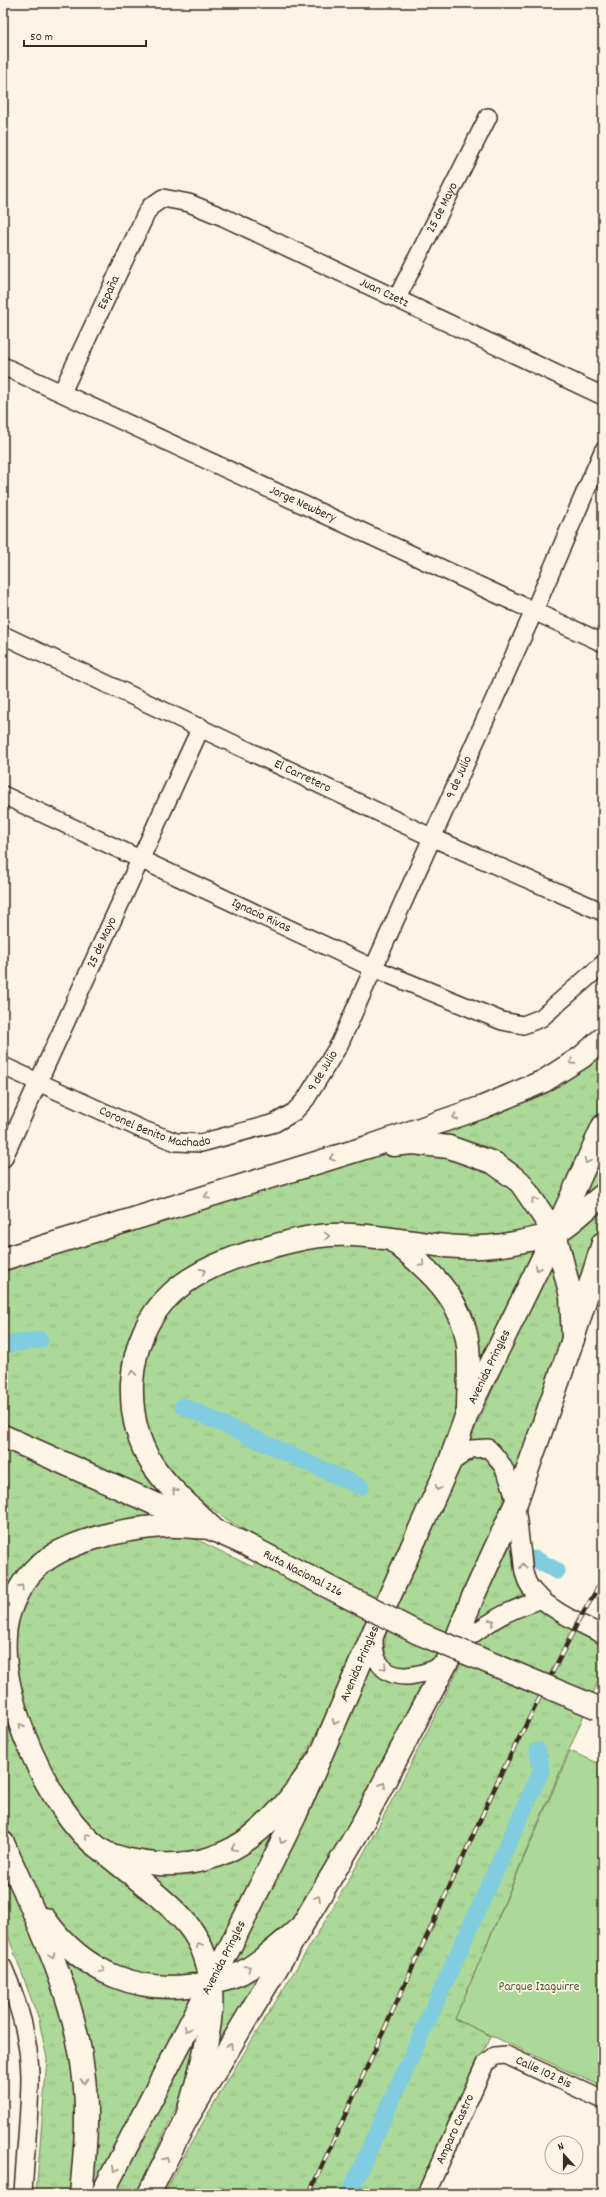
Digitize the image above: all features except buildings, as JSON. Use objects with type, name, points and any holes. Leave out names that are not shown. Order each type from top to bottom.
[{"type":"main road","points":[[3,1259],[371,1146],[483,1107],[544,1081],[582,1057],[603,1038]]},
{"type":"main road","name":"Avenida Pringles","points":[[102,2194],[212,1982],[295,1816],[374,1631],[449,1464],[468,1411],[555,1233],[603,1126]]},
{"type":"main road","points":[[371,1146],[413,1143],[449,1147],[494,1163],[520,1182],[555,1233],[571,1296],[573,1339]]},
{"type":"main road","points":[[212,1528],[178,1494],[152,1463],[135,1426],[132,1396],[134,1360],[142,1333],[160,1305],[183,1282],[232,1257],[319,1236],[343,1234],[470,1248],[503,1245],[555,1233],[603,1195]]},
{"type":"main road","points":[[392,1240],[423,1264],[447,1291],[460,1316],[468,1346],[468,1411]]},
{"type":"main road","points":[[149,2194],[186,2120],[359,1830],[448,1660],[472,1599],[516,1503],[573,1339],[603,1243]]},
{"type":"main road","name":"Ruta Nacional 226","points":[[3,1436],[212,1528],[416,1632],[601,1709]]},
{"type":"main road","points":[[186,2120],[209,2035],[212,1982],[203,1953],[188,1926],[166,1902],[102,1851],[70,1820],[56,1800],[40,1770],[17,1716],[5,1664],[4,1634],[18,1591],[34,1570],[53,1556],[97,1536],[164,1526],[212,1528]]},
{"type":"main road","points":[[102,1851],[143,1863],[177,1865],[209,1860],[247,1842],[289,1802],[318,1760]]},
{"type":"main road","points":[[3,1843],[27,1894],[65,1991],[79,2048],[84,2071],[85,2112],[81,2194]]},
{"type":"main road","points":[[27,1894],[65,1944],[85,1961],[112,1976],[144,1986],[183,1988],[240,1974],[272,1951],[301,1926]]},
{"type":"street","name":"25 de Mayo","points":[[397,298],[488,117]]},
{"type":"street","name":"Juan Czetz","points":[[163,198],[189,203],[223,217],[603,396]]},
{"type":"street","name":"España","points":[[62,392],[144,216],[150,207],[163,198]]},
{"type":"street","name":"Jorge Newbery","points":[[3,366],[603,643]]},
{"type":"street","name":"9 de Julio","points":[[306,1099],[339,1045],[431,837],[534,611],[603,452]]},
{"type":"street","name":"El Carretero","points":[[3,636],[201,727],[431,837],[603,912]]},
{"type":"street","name":"25 de Mayo","points":[[3,1159],[201,727]]},
{"type":"street","name":"Ignacio Rivas","points":[[3,795],[141,858],[373,968],[502,1021],[523,1025],[541,1018],[603,964]]},
{"type":"street","name":"Coronel Benito Machado","points":[[3,1066],[141,1129],[176,1142],[201,1143],[275,1123],[294,1112],[306,1099]]},
{"type":"street","points":[[449,1464],[471,1449],[488,1448],[500,1459],[507,1474],[516,1503],[525,1578],[533,1591],[542,1599],[562,1613],[603,1635]]},
{"type":"street","points":[[374,1631],[374,1649],[378,1661],[386,1670],[396,1676],[411,1676],[429,1670],[448,1660],[467,1639],[496,1619],[542,1599]]},
{"type":"street","points":[[3,1966],[19,2011],[26,2043],[30,2075],[23,2194]]},
{"type":"street","name":"Calle 102 Bis","points":[[485,2064],[494,2056],[506,2055],[603,2100]]},
{"type":"street","name":"Amparo Castro","points":[[426,2194],[485,2064]]},
{"type":"green space","points":[[603,1045],[603,1110],[553,1221],[527,1179],[413,1138]]},
{"type":"green space","points":[[603,1144],[603,1185],[575,1207]]},
{"type":"green space","points":[[386,1150],[457,1155],[513,1183],[544,1226],[472,1244],[380,1231],[186,1271],[123,1372],[175,1503],[3,1428],[3,1272],[356,1158]]},
{"type":"green space","points":[[603,1203],[603,1226],[577,1301],[562,1235]]},
{"type":"green space","points":[[331,1242],[387,1247],[436,1286],[462,1340],[461,1385],[455,1419],[429,1491],[332,1704],[291,1782],[244,1835],[190,1856],[156,1855],[123,1849],[106,1841],[86,1823],[64,1794],[49,1767],[15,1679],[16,1621],[26,1593],[43,1572],[66,1555],[177,1530],[253,1567],[265,1542],[225,1518],[183,1488],[157,1459],[139,1420],[140,1357],[164,1307],[230,1267]]},
{"type":"green space","points":[[543,1242],[474,1386],[472,1336],[417,1250]]},
{"type":"green space","points":[[554,1253],[564,1285],[562,1340],[515,1471],[505,1456],[497,1448],[469,1442]]},
{"type":"green space","points":[[3,1444],[166,1517],[117,1521],[88,1527],[57,1543],[3,1612]]},
{"type":"green space","points":[[478,1454],[492,1460],[501,1479],[504,1496],[501,1511],[438,1653],[432,1659],[416,1667],[391,1667],[385,1654],[385,1640],[392,1611],[458,1465]]},
{"type":"green space","points":[[514,1528],[527,1596],[474,1623]]},
{"type":"green space","points":[[542,1605],[603,1635],[603,1670],[455,2019],[491,2036],[417,2194],[164,2194],[223,2088],[328,1916],[364,1852],[399,1787],[465,1655],[479,1636],[492,1626]]},
{"type":"green space","points":[[372,1659],[385,1674],[400,1683],[427,1679],[355,1819],[307,1901],[282,1931],[256,1956],[226,1970]]},
{"type":"green space","points":[[3,1696],[45,1796],[191,1941],[202,1977],[141,1979],[66,1938],[31,1890],[3,1826]]},
{"type":"green space","name":"Parque Izaguirre","points":[[570,1751],[603,1765],[603,2087],[455,2019]]},
{"type":"green space","points":[[285,1815],[214,1963],[140,1870],[164,1873]]},
{"type":"green space","points":[[3,1854],[48,1960],[76,2058],[74,2194],[36,2194],[47,2059],[39,2020],[3,1922]]},
{"type":"green space","points":[[52,1939],[68,1955],[198,1990],[93,2194]]},
{"type":"green space","points":[[275,1956],[211,2059],[214,1987]]},
{"type":"green space","points":[[203,2009],[191,2075],[136,2194],[113,2194]]},
{"type":"waterway","points":[[3,1345],[40,1340]]},
{"type":"waterway","points":[[183,1406],[361,1487]]},
{"type":"waterway","points":[[535,1559],[557,1571]]},
{"type":"waterway","points":[[349,2194],[541,1771],[538,1751]]},
{"type":"railway","points":[[309,2194],[501,1774],[578,1622],[603,1579]]}]
